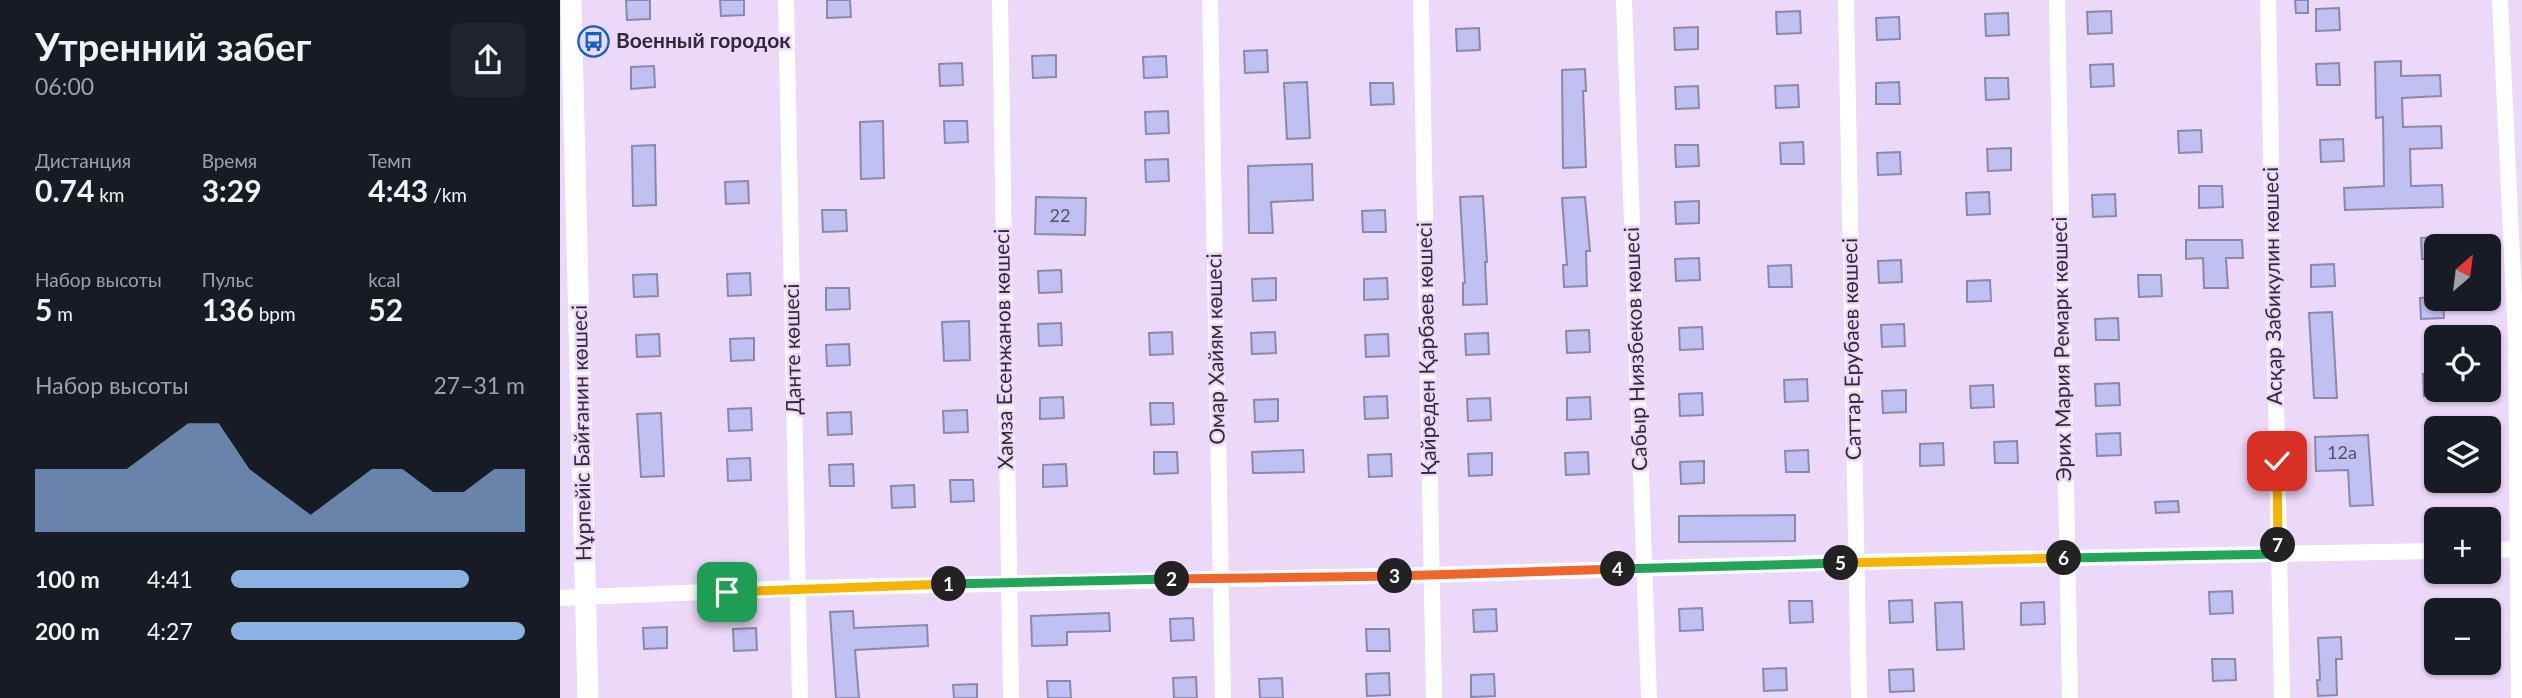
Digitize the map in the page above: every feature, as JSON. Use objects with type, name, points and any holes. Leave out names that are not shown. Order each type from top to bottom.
[{"type":"street","name":"Нұрпейіс Байғанин көшесі","points":[[571,0],[588,698]]},
{"type":"street","name":"Данте көшесі","points":[[786,0],[800,698]]},
{"type":"street","name":"Хамза Есенжанов көшесі","points":[[1000,0],[1011,698]]},
{"type":"street","name":"Омар Хайям көшесі","points":[[1210,0],[1223,698]]},
{"type":"street","name":"Қайреден Қарбаев көшесі","points":[[1422,0],[1434,698]]},
{"type":"street","name":"Сабыр Ниязбеков көшесі","points":[[1624,0],[1649,698]]},
{"type":"street","name":"Саттар Ерубаев көшесі","points":[[1846,0],[1859,698]]},
{"type":"street","name":"Эрих Мария Ремарк көшесі","points":[[2057,0],[2070,698]]},
{"type":"street","name":"Асқар Забикулин көшесі","points":[[2267,0],[2282,698]]},
{"type":"street","points":[[2500,0],[2514,121],[2519,340],[2519,698]]},
{"type":"street","points":[[2501,550],[2519,549]]},
{"type":"street","points":[[560,598],[797,588],[2424,551]]},
{"type":"building","points":[[626,0],[650,0],[650,19],[627,20]]},
{"type":"building","points":[[720,0],[744,0],[744,15],[721,16]]},
{"type":"building","points":[[827,0],[850,0],[851,17],[827,18]]},
{"type":"building","points":[[2295,0],[2308,0],[2308,13],[2296,13]]},
{"type":"building","points":[[2339,8],[2340,30],[2316,31],[2316,9]]},
{"type":"building","points":[[1800,11],[1801,33],[1777,34],[1776,12]]},
{"type":"building","points":[[2111,11],[2112,33],[2088,34],[2087,12]]},
{"type":"building","points":[[2008,13],[2009,35],[1986,36],[1985,14]]},
{"type":"building","points":[[1899,17],[1900,39],[1877,40],[1876,18]]},
{"type":"building","points":[[1698,27],[1698,49],[1675,50],[1674,28]]},
{"type":"building","points":[[1479,28],[1480,50],[1457,51],[1456,29]]},
{"type":"building","points":[[1267,50],[1268,72],[1245,73],[1244,51]]},
{"type":"building","points":[[1056,55],[1056,77],[1033,78],[1032,56]]},
{"type":"building","points":[[1166,56],[1167,77],[1144,78],[1143,57]]},
{"type":"building","points":[[2401,61],[2401,76],[2440,75],[2441,96],[2402,98],[2403,127],[2441,126],[2442,148],[2410,149],[2411,186],[2442,185],[2443,207],[2345,210],[2344,188],[2384,186],[2383,117],[2376,118],[2375,62]]},
{"type":"building","points":[[962,63],[963,85],[940,86],[939,64]]},
{"type":"building","points":[[2339,63],[2340,85],[2317,85],[2316,64]]},
{"type":"building","points":[[2113,64],[2114,86],[2091,87],[2090,65]]},
{"type":"building","points":[[654,66],[655,87],[631,89],[631,67]]},
{"type":"building","points":[[1585,69],[1586,91],[1583,91],[1586,167],[1563,168],[1562,70]]},
{"type":"building","points":[[1985,78],[2008,78],[2009,99],[1986,100]]},
{"type":"building","points":[[1307,82],[1310,138],[1287,139],[1284,83]]},
{"type":"building","points":[[1899,82],[1900,104],[1876,104],[1876,83]]},
{"type":"building","points":[[1370,83],[1393,83],[1394,104],[1371,105]]},
{"type":"building","points":[[1798,85],[1799,107],[1776,108],[1775,86]]},
{"type":"building","points":[[1698,86],[1699,108],[1676,109],[1675,87]]},
{"type":"building","points":[[1168,111],[1169,133],[1146,134],[1145,112]]},
{"type":"building","points":[[883,121],[884,178],[861,179],[860,122]]},
{"type":"building","points":[[944,121],[967,121],[968,142],[945,143]]},
{"type":"building","points":[[2201,130],[2202,152],[2179,153],[2178,131]]},
{"type":"building","points":[[2343,139],[2344,161],[2321,162],[2320,140]]},
{"type":"building","points":[[1803,142],[1804,164],[1781,164],[1780,143]]},
{"type":"building","points":[[655,145],[656,205],[633,206],[632,146]]},
{"type":"building","points":[[1675,145],[1698,145],[1699,166],[1676,167]]},
{"type":"building","points":[[2011,148],[2011,170],[1988,171],[1987,149]]},
{"type":"building","points":[[1900,152],[1901,174],[1878,175],[1877,153]]},
{"type":"building","points":[[1168,159],[1169,181],[1146,182],[1145,160]]},
{"type":"building","points":[[1312,164],[1313,200],[1271,202],[1273,233],[1249,233],[1248,166]]},
{"type":"building","points":[[748,181],[749,203],[726,204],[725,182]]},
{"type":"building","points":[[2199,186],[2222,186],[2223,207],[2199,208]]},
{"type":"building","points":[[1989,192],[1990,214],[1967,215],[1966,193]]},
{"type":"building","points":[[2115,194],[2116,216],[2093,217],[2092,195]]},
{"type":"building","points":[[1483,196],[1487,304],[1463,305],[1465,283],[1460,197]]},
{"type":"building","points":[[1036,197],[1086,198],[1085,235],[1035,234]]},
{"type":"building","points":[[1585,197],[1590,251],[1586,251],[1587,286],[1564,287],[1563,265],[1567,265],[1562,198]]},
{"type":"building","points":[[1699,201],[1699,223],[1676,224],[1675,202]]},
{"type":"building","points":[[822,210],[846,210],[847,231],[823,232]]},
{"type":"building","points":[[1385,210],[1386,232],[1363,232],[1362,211]]},
{"type":"building","points":[[2421,238],[2424,238],[2424,259],[2422,259]]},
{"type":"building","points":[[2186,240],[2242,240],[2243,258],[2226,258],[2228,288],[2204,288],[2203,258],[2186,259]]},
{"type":"building","points":[[1699,258],[1700,280],[1676,281],[1675,259]]},
{"type":"building","points":[[1901,260],[1902,282],[1879,283],[1878,261]]},
{"type":"building","points":[[2334,264],[2335,286],[2311,287],[2311,265]]},
{"type":"building","points":[[1791,265],[1792,287],[1769,287],[1768,266]]},
{"type":"building","points":[[1061,270],[1062,292],[1039,293],[1038,271]]},
{"type":"building","points":[[750,273],[751,295],[728,296],[727,274]]},
{"type":"building","points":[[657,274],[658,296],[634,297],[633,275]]},
{"type":"building","points":[[2138,275],[2161,275],[2162,296],[2139,297]]},
{"type":"building","points":[[1276,278],[1276,300],[1253,301],[1252,279]]},
{"type":"building","points":[[1387,278],[1388,299],[1364,300],[1364,279]]},
{"type":"building","points":[[1990,280],[1991,301],[1967,302],[1967,281]]},
{"type":"building","points":[[826,288],[849,288],[850,309],[826,310]]},
{"type":"building","points":[[2420,298],[2424,298],[2424,312],[2444,312],[2444,318],[2421,319]]},
{"type":"building","points":[[2332,312],[2337,398],[2314,398],[2309,313]]},
{"type":"building","points":[[2118,318],[2119,340],[2096,340],[2095,319]]},
{"type":"building","points":[[969,321],[970,360],[944,361],[942,322]]},
{"type":"building","points":[[1061,323],[1062,345],[1039,346],[1038,324]]},
{"type":"building","points":[[1904,324],[1905,346],[1882,347],[1881,325]]},
{"type":"building","points":[[1702,327],[1703,349],[1680,350],[1679,328]]},
{"type":"building","points":[[1589,330],[1590,352],[1567,353],[1566,331]]},
{"type":"building","points":[[1172,332],[1173,354],[1150,355],[1149,333]]},
{"type":"building","points":[[1275,332],[1276,353],[1252,354],[1251,333]]},
{"type":"building","points":[[1488,333],[1489,354],[1466,355],[1465,334]]},
{"type":"building","points":[[659,334],[660,356],[637,357],[636,335]]},
{"type":"building","points":[[1388,334],[1389,356],[1366,357],[1365,335]]},
{"type":"building","points":[[754,338],[754,360],[731,361],[730,339]]},
{"type":"building","points":[[849,344],[850,365],[827,366],[826,345]]},
{"type":"building","points":[[1807,379],[1808,401],[1785,402],[1784,380]]},
{"type":"building","points":[[2119,383],[2120,405],[2096,406],[2095,384]]},
{"type":"building","points":[[1993,385],[1994,407],[1971,408],[1970,386]]},
{"type":"building","points":[[1906,390],[1906,412],[1883,413],[1882,391]]},
{"type":"building","points":[[1702,393],[1703,415],[1680,416],[1679,394]]},
{"type":"building","points":[[1387,396],[1388,418],[1365,419],[1364,397]]},
{"type":"building","points":[[1063,397],[1064,418],[1040,419],[1040,398]]},
{"type":"building","points":[[1590,397],[1591,419],[1567,420],[1567,398]]},
{"type":"building","points":[[1490,398],[1491,420],[1468,421],[1467,399]]},
{"type":"building","points":[[1278,399],[1278,421],[1255,422],[1254,400]]},
{"type":"building","points":[[1150,403],[1173,403],[1174,424],[1151,425]]},
{"type":"building","points":[[751,408],[752,430],[729,431],[728,409]]},
{"type":"building","points":[[967,410],[968,432],[944,433],[943,411]]},
{"type":"building","points":[[851,412],[852,434],[828,435],[827,413]]},
{"type":"building","points":[[661,413],[664,476],[641,477],[637,414]]},
{"type":"building","points":[[2120,433],[2121,455],[2097,456],[2096,434]]},
{"type":"building","points":[[2368,435],[2373,505],[2350,506],[2348,470],[2316,471],[2315,437]]},
{"type":"building","points":[[2017,441],[2018,463],[1995,463],[1994,442]]},
{"type":"building","points":[[1943,443],[1944,465],[1920,466],[1920,444]]},
{"type":"building","points":[[1303,450],[1304,472],[1253,473],[1252,452]]},
{"type":"building","points":[[1808,450],[1809,472],[1786,472],[1785,451]]},
{"type":"building","points":[[1154,452],[1177,452],[1178,473],[1154,474]]},
{"type":"building","points":[[1588,452],[1589,474],[1566,475],[1565,453]]},
{"type":"building","points":[[1492,453],[1492,475],[1469,476],[1468,454]]},
{"type":"building","points":[[1391,454],[1392,476],[1369,477],[1368,455]]},
{"type":"building","points":[[750,458],[751,480],[728,481],[727,459]]},
{"type":"building","points":[[1704,461],[1704,483],[1681,484],[1680,462]]},
{"type":"building","points":[[853,464],[854,486],[830,486],[829,465]]},
{"type":"building","points":[[1066,464],[1067,486],[1043,487],[1043,465]]},
{"type":"building","points":[[950,480],[973,480],[974,501],[951,502]]},
{"type":"building","points":[[914,485],[915,507],[892,508],[891,486]]},
{"type":"building","points":[[2178,501],[2179,512],[2156,513],[2155,502]]},
{"type":"building","points":[[1795,515],[1795,541],[1679,542],[1679,516]]},
{"type":"building","points":[[2232,591],[2233,613],[2210,614],[2209,592]]},
{"type":"building","points":[[1912,600],[1913,622],[1890,623],[1889,601]]},
{"type":"building","points":[[1789,601],[1812,601],[1813,622],[1790,623]]},
{"type":"building","points":[[1962,602],[1964,649],[1937,650],[1935,603]]},
{"type":"building","points":[[2044,602],[2045,624],[2021,625],[2021,603]]},
{"type":"building","points":[[1702,608],[1703,630],[1680,631],[1679,609]]},
{"type":"building","points":[[1496,609],[1497,631],[1474,632],[1473,610]]},
{"type":"building","points":[[853,611],[854,628],[927,625],[928,646],[855,650],[859,698],[836,698],[830,612]]},
{"type":"building","points":[[1109,613],[1110,631],[1067,632],[1067,645],[1032,646],[1031,616]]},
{"type":"building","points":[[1193,618],[1194,640],[1171,641],[1170,619]]},
{"type":"building","points":[[667,627],[667,648],[644,649],[643,628]]},
{"type":"building","points":[[756,628],[757,650],[734,651],[733,629]]},
{"type":"building","points":[[1366,629],[1389,629],[1390,651],[1367,651]]},
{"type":"building","points":[[2341,637],[2342,659],[2336,659],[2337,695],[2318,696],[2318,638]]},
{"type":"building","points":[[2212,659],[2235,659],[2236,680],[2213,681]]},
{"type":"building","points":[[1786,668],[1787,690],[1764,691],[1763,669]]},
{"type":"building","points":[[1913,669],[1914,691],[1890,692],[1889,670]]},
{"type":"building","points":[[1389,673],[1390,695],[1367,696],[1366,674]]},
{"type":"building","points":[[1494,674],[1495,696],[1471,697],[1471,675]]},
{"type":"building","points":[[1196,677],[1197,698],[1174,698],[1173,678]]},
{"type":"building","points":[[1282,678],[1283,698],[1260,698],[1259,679]]},
{"type":"building","points":[[1047,681],[1070,681],[1071,698],[1048,698]]},
{"type":"building","points":[[977,684],[977,698],[954,698],[953,685]]},
{"type":"place","name":"Военный городок","points":[[593,41]]},
{"type":"route","points":[[727,592],[797,588],[2278,554],[2277,461]]}]
